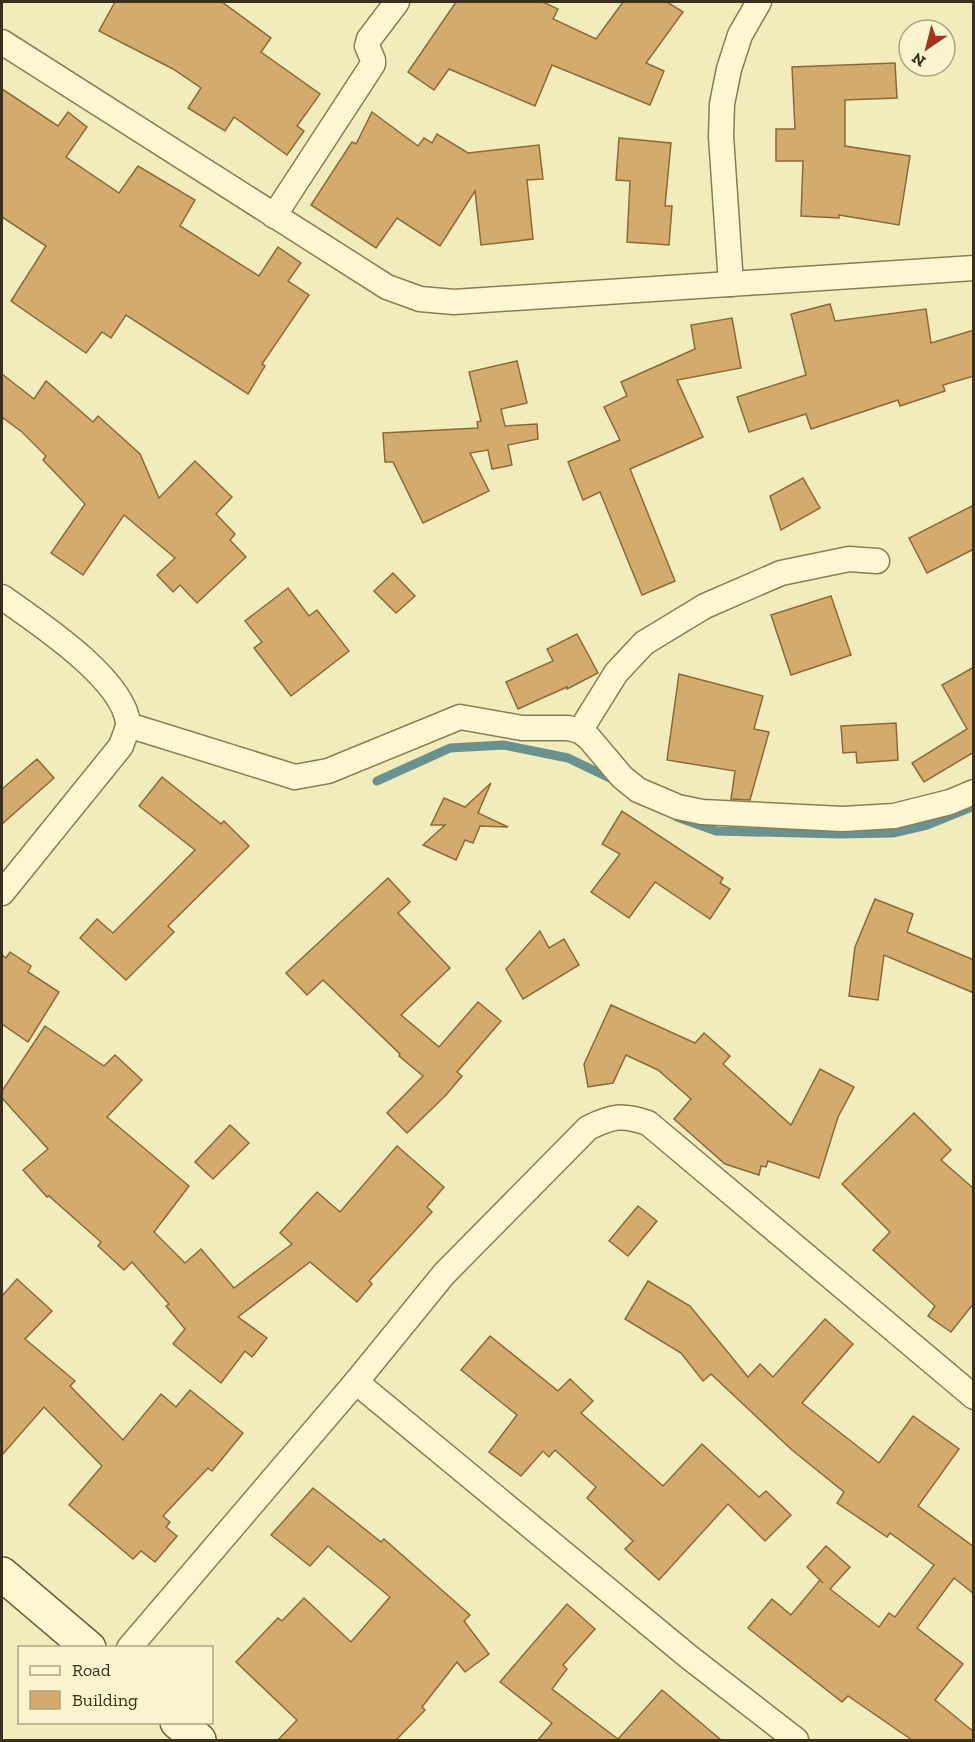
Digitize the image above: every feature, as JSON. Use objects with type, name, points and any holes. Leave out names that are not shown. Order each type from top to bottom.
[{"type":"street","points":[[274,216],[373,64],[367,46],[369,39],[398,2]]},
{"type":"street","points":[[731,284],[721,136],[722,104],[729,69],[740,35],[759,2]]},
{"type":"street","points":[[2,42],[387,287],[420,299],[454,302],[974,268]]},
{"type":"street","points":[[580,731],[616,672],[644,643],[705,606],[781,573],[849,560],[877,561]]},
{"type":"street","points":[[2,597],[42,626],[103,677],[121,701],[128,725],[121,746],[2,893]]},
{"type":"street","points":[[128,725],[295,777],[328,771],[460,717],[522,728],[568,728],[580,731],[589,738],[622,777],[638,790],[678,807],[702,812],[843,819],[894,816],[950,802],[974,792]]},
{"type":"street","points":[[130,1646],[356,1382],[444,1274],[588,1128],[607,1118],[627,1116],[648,1123],[974,1397]]},
{"type":"street","points":[[356,1382],[689,1656],[796,1740]]},
{"type":"street","points":[[2,1575],[87,1646]]},
{"type":"street","points":[[179,1724],[199,1740]]},
{"type":"building","points":[[115,2],[222,2],[271,38],[261,52],[320,94],[297,126],[304,131],[287,155],[234,117],[225,131],[188,108],[201,88],[173,69],[99,31]]},
{"type":"building","points":[[456,2],[543,2],[558,9],[553,19],[596,39],[623,2],[667,2],[683,12],[646,63],[664,71],[650,105],[552,65],[535,106],[449,69],[434,90],[408,72]]},
{"type":"building","points":[[895,63],[897,98],[845,100],[845,146],[910,156],[899,225],[839,215],[839,218],[801,216],[803,161],[776,161],[776,129],[795,129],[792,67]]},
{"type":"building","points":[[2,89],[58,126],[68,112],[87,127],[66,157],[119,193],[138,166],[195,200],[180,226],[259,276],[278,247],[301,263],[288,281],[309,295],[262,364],[265,366],[248,394],[126,315],[111,338],[102,332],[86,353],[11,301],[46,246],[2,217]]},
{"type":"building","points":[[372,112],[418,146],[424,138],[432,143],[437,134],[468,153],[539,145],[543,179],[527,180],[533,239],[481,245],[475,191],[440,246],[397,218],[376,248],[311,205],[352,142],[356,144]]},
{"type":"building","points":[[619,138],[671,143],[665,206],[672,206],[669,245],[627,242],[630,181],[616,180]]},
{"type":"building","points":[[830,304],[835,321],[926,309],[931,343],[974,330],[974,376],[943,385],[945,391],[900,406],[898,400],[811,429],[806,414],[749,432],[737,397],[806,375],[791,314]]},
{"type":"building","points":[[732,318],[741,368],[677,380],[703,437],[630,469],[675,581],[642,595],[600,492],[583,500],[568,462],[620,440],[604,407],[627,396],[621,382],[695,349],[691,325]]},
{"type":"building","points":[[517,361],[527,403],[501,409],[505,426],[537,424],[538,439],[508,445],[512,465],[492,469],[488,450],[470,453],[489,491],[423,523],[393,462],[385,462],[383,433],[478,428],[477,422],[481,421],[469,372]]},
{"type":"building","points":[[2,374],[34,399],[46,381],[93,422],[98,416],[140,454],[159,498],[195,461],[232,497],[216,514],[235,534],[230,540],[246,557],[197,603],[180,585],[173,592],[157,575],[175,558],[124,515],[83,575],[51,553],[85,504],[43,460],[46,456],[22,432],[2,417]]},
{"type":"building","points":[[803,478],[820,508],[781,530],[770,496]]},
{"type":"building","points":[[974,505],[974,549],[927,573],[909,538]]},
{"type":"building","points":[[393,573],[415,596],[396,613],[374,591]]},
{"type":"building","points":[[288,588],[309,616],[317,610],[349,651],[291,696],[254,648],[262,642],[245,621]]},
{"type":"building","points":[[831,596],[851,655],[791,675],[771,615]]},
{"type":"building","points":[[577,634],[598,673],[567,689],[567,687],[518,709],[506,682],[553,661],[547,649]]},
{"type":"building","points":[[974,667],[974,752],[924,782],[912,763],[967,729],[942,685]]},
{"type":"building","points":[[679,674],[763,696],[754,729],[769,732],[750,800],[731,799],[735,771],[667,760]]},
{"type":"building","points":[[896,723],[898,760],[857,763],[856,752],[843,753],[841,726]]},
{"type":"building","points":[[37,759],[54,778],[2,824],[2,789]]},
{"type":"building","points":[[162,777],[221,824],[224,821],[249,846],[168,926],[174,932],[126,980],[80,938],[97,919],[113,933],[195,850],[139,806]]},
{"type":"building","points":[[491,783],[478,813],[508,827],[480,826],[473,843],[465,840],[456,860],[423,845],[445,825],[431,825],[444,798],[465,807]]},
{"type":"building","points":[[622,811],[723,878],[720,883],[730,889],[710,919],[655,882],[629,918],[591,892],[620,854],[602,844]]},
{"type":"building","points":[[388,878],[410,902],[398,913],[450,968],[401,1015],[439,1047],[478,1002],[501,1021],[457,1072],[462,1076],[407,1133],[387,1113],[423,1076],[399,1056],[400,1054],[323,980],[307,995],[286,973]]},
{"type":"building","points":[[875,899],[913,914],[907,932],[974,960],[974,993],[884,955],[878,1000],[849,996],[855,947]]},
{"type":"building","points":[[540,931],[549,948],[564,939],[579,965],[523,999],[506,969]]},
{"type":"building","points":[[10,952],[31,966],[28,972],[59,992],[28,1042],[2,1024],[2,955],[6,958]]},
{"type":"building","points":[[611,1005],[695,1043],[704,1033],[730,1056],[723,1064],[791,1125],[820,1069],[854,1087],[838,1117],[819,1178],[768,1161],[766,1167],[761,1166],[759,1175],[725,1164],[674,1119],[691,1099],[658,1070],[626,1055],[613,1083],[588,1087],[584,1064]]},
{"type":"building","points":[[45,1026],[104,1066],[115,1055],[142,1080],[107,1117],[189,1186],[154,1232],[185,1263],[201,1249],[234,1288],[292,1244],[280,1233],[317,1192],[340,1212],[397,1146],[444,1187],[427,1207],[432,1212],[369,1281],[372,1284],[357,1302],[310,1262],[238,1317],[267,1338],[252,1357],[245,1351],[221,1383],[173,1344],[185,1329],[166,1306],[169,1304],[132,1262],[124,1270],[98,1246],[101,1242],[49,1196],[47,1197],[23,1170],[48,1149],[2,1098],[2,1091]]},
{"type":"building","points":[[914,1113],[951,1150],[941,1160],[974,1189],[974,1303],[951,1332],[928,1316],[935,1306],[873,1250],[890,1232],[842,1184]]},
{"type":"building","points":[[230,1125],[249,1143],[213,1179],[195,1162]]},
{"type":"building","points":[[638,1206],[657,1221],[628,1256],[609,1241]]},
{"type":"building","points":[[17,1279],[52,1311],[25,1339],[75,1381],[70,1386],[123,1440],[161,1394],[176,1407],[190,1390],[243,1433],[212,1471],[208,1468],[163,1516],[170,1522],[166,1527],[177,1536],[155,1562],[141,1551],[133,1559],[69,1505],[102,1466],[44,1407],[2,1455],[2,1296]]},
{"type":"building","points":[[648,1281],[690,1306],[748,1377],[760,1364],[773,1377],[825,1319],[853,1344],[802,1403],[879,1463],[913,1416],[959,1449],[918,1506],[974,1547],[974,1594],[954,1578],[917,1628],[963,1664],[935,1700],[974,1732],[974,1740],[912,1740],[848,1696],[842,1702],[748,1628],[772,1599],[791,1615],[820,1580],[807,1567],[826,1546],[850,1567],[830,1589],[879,1627],[889,1613],[895,1617],[934,1565],[890,1533],[887,1537],[837,1503],[844,1492],[792,1450],[711,1374],[703,1381],[681,1353],[625,1319]]},
{"type":"building","points":[[490,1336],[558,1391],[570,1379],[593,1401],[581,1413],[663,1486],[702,1444],[759,1497],[766,1491],[791,1515],[765,1541],[728,1504],[659,1580],[625,1549],[633,1541],[587,1498],[596,1487],[555,1450],[549,1457],[543,1451],[521,1476],[489,1452],[517,1415],[461,1370]]},
{"type":"building","points":[[313,1488],[381,1542],[384,1539],[470,1615],[464,1621],[489,1654],[465,1672],[457,1662],[422,1707],[425,1710],[396,1740],[278,1740],[297,1720],[236,1662],[278,1618],[282,1621],[304,1598],[351,1642],[390,1597],[328,1546],[310,1566],[271,1535]]},
{"type":"building","points":[[567,1604],[595,1629],[563,1665],[567,1669],[552,1689],[618,1739],[662,1690],[721,1740],[538,1740],[552,1723],[500,1682]]},
{"type":"waterway","points":[[377,781],[450,748],[504,745],[568,758],[616,781]]},
{"type":"waterway","points":[[677,817],[716,831],[893,833],[927,825],[974,806]]}]
